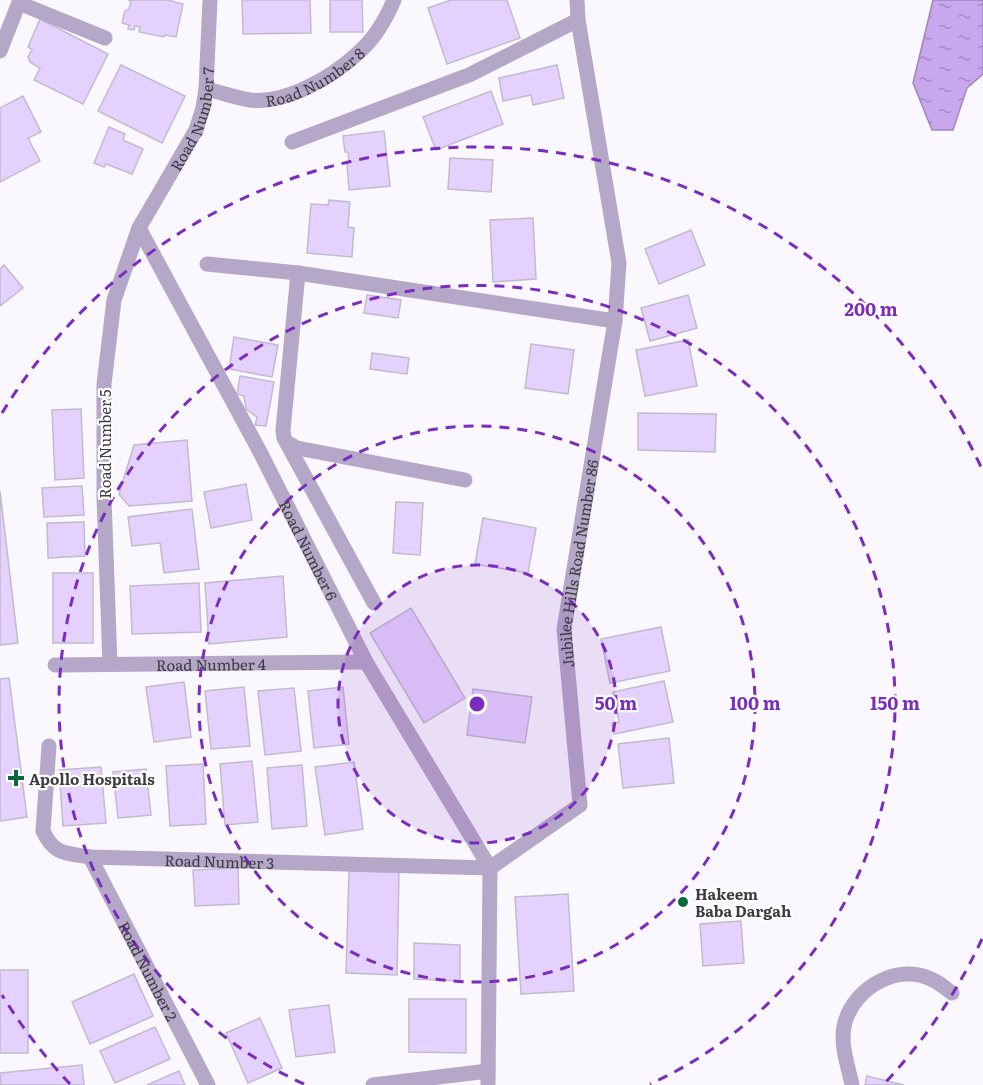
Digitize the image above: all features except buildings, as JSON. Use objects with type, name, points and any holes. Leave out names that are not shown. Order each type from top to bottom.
[{"type":"street","name":"Road Number 7","points":[[139,228],[196,130],[203,108],[210,0]]},
{"type":"street","name":"Road Number 8","points":[[206,88],[252,100],[288,96],[317,82],[360,52],[387,16],[394,0]]},
{"type":"street","name":"Jubilee Hills Road Number 86","points":[[490,868],[580,804],[564,629],[615,321],[619,263],[578,20],[577,0]]},
{"type":"street","points":[[0,51],[19,2],[105,38]]},
{"type":"street","points":[[292,142],[469,75],[578,20]]},
{"type":"street","name":"Road Number 6","points":[[139,228],[260,452],[366,663],[490,868]]},
{"type":"street","name":"Road Number 5","points":[[110,664],[104,498],[104,384],[114,300],[139,228]]},
{"type":"street","points":[[207,264],[298,273],[615,321]]},
{"type":"street","points":[[298,273],[283,430],[374,603]]},
{"type":"street","points":[[288,443],[297,448],[465,480]]},
{"type":"street","name":"Road Number 4","points":[[55,665],[366,663]]},
{"type":"street","name":"Road Number 3","points":[[48,746],[43,831],[49,844],[57,851],[90,857],[490,868]]},
{"type":"street","name":"Road Number 2","points":[[90,857],[208,1085]]},
{"type":"street","points":[[373,1085],[488,1078],[490,868]]},
{"type":"street","points":[[852,1085],[842,1039],[845,1021],[854,1003],[866,989],[887,978],[905,974],[932,979],[952,993]]},
{"type":"water","points":[[933,0],[983,0],[983,74],[967,88],[953,130],[932,130],[913,83]]},
{"type":"place","name":"Apollo Hospitals","points":[[16,778]]},
{"type":"place","name":"Hakeem Baba Dargah","points":[[683,902]]}]
